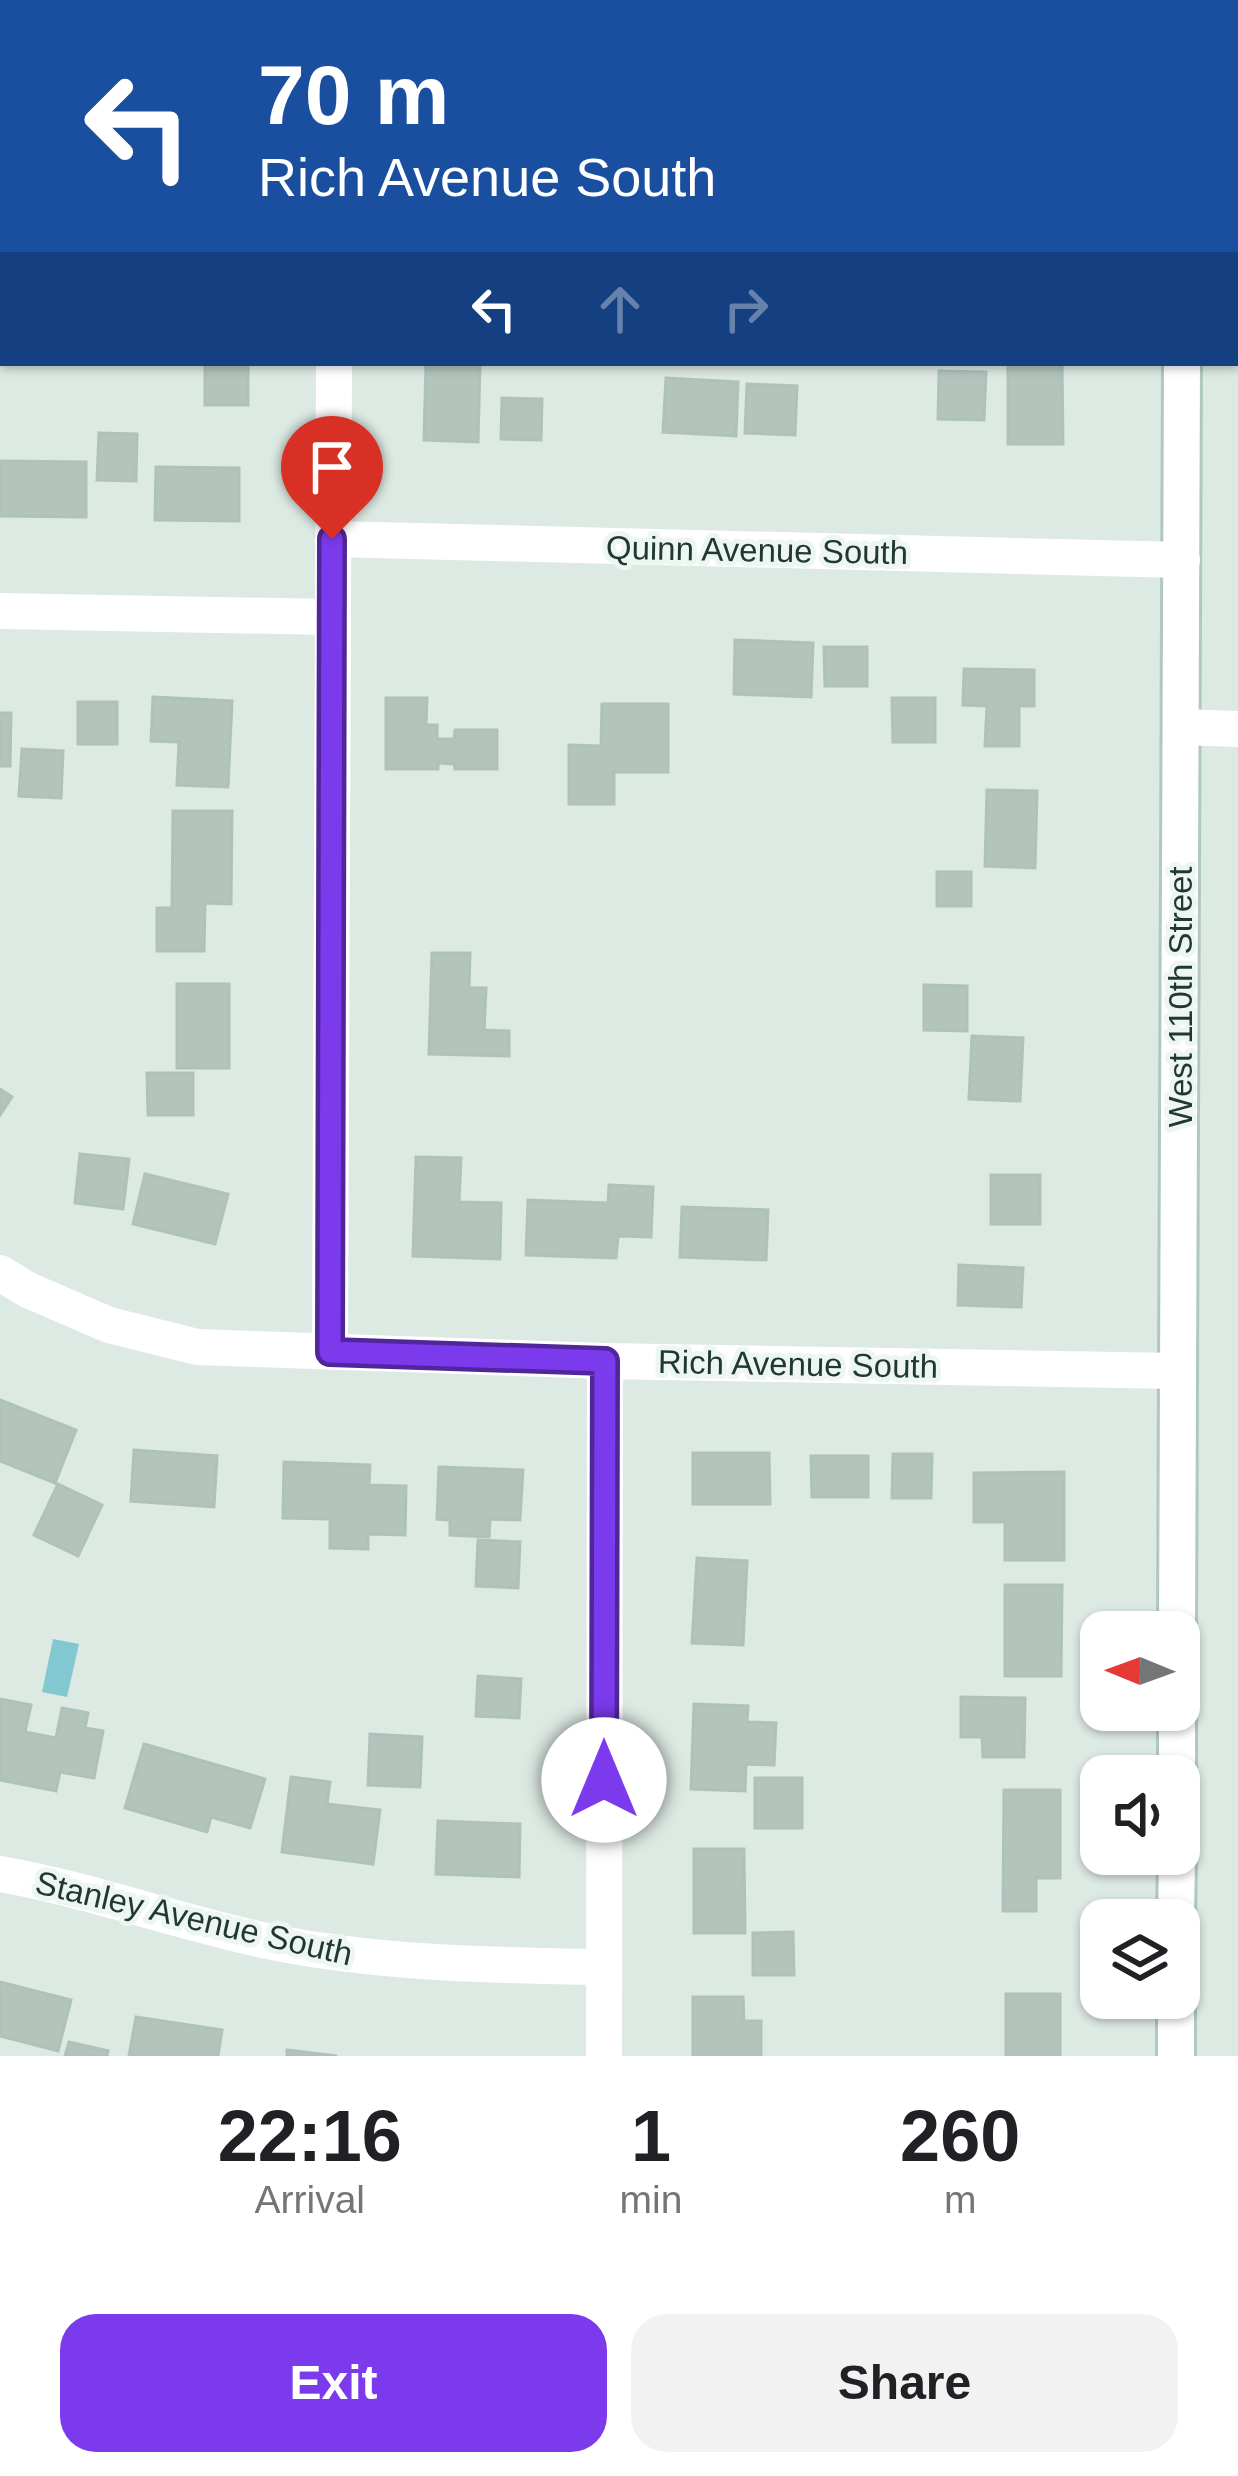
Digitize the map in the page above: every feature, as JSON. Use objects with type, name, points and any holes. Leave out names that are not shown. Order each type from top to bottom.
[{"type":"street","points":[[330,1352],[334,366]]},
{"type":"street","name":"West 110th Street","points":[[1177,1611],[1182,366]]},
{"type":"street","name":"Quinn Avenue South","points":[[332,539],[1182,560]]},
{"type":"street","points":[[0,611],[331,617]]},
{"type":"street","points":[[1180,727],[1238,729]]},
{"type":"street","name":"Rich Avenue South","points":[[0,1273],[109,1325],[197,1347],[605,1361],[1178,1371]]},
{"type":"street","points":[[604,2056],[605,1361]]},
{"type":"street","name":"Stanley Avenue South","points":[[0,1874],[266,1940],[377,1959],[604,1967]]},
{"type":"street","points":[[1176,2019],[1176,2056]]},
{"type":"water","points":[[53,1639],[79,1644],[67,1697],[42,1692]]},
{"type":"building","points":[[205,366],[248,366],[248,405],[205,405]]},
{"type":"building","points":[[426,366],[480,366],[478,442],[424,440]]},
{"type":"building","points":[[1008,366],[1062,366],[1063,444],[1008,444]]},
{"type":"building","points":[[939,371],[986,372],[984,420],[938,419]]},
{"type":"building","points":[[666,378],[738,382],[736,436],[663,432]]},
{"type":"building","points":[[747,384],[797,386],[795,435],[745,433]]},
{"type":"building","points":[[502,398],[542,399],[541,440],[501,439]]},
{"type":"building","points":[[99,433],[137,434],[136,481],[97,480]]},
{"type":"building","points":[[0,461],[86,462],[86,517],[0,516]]},
{"type":"building","points":[[156,467],[239,468],[239,521],[155,520]]},
{"type":"building","points":[[735,640],[813,643],[811,697],[734,694]]},
{"type":"building","points":[[824,647],[867,647],[867,686],[825,686]]},
{"type":"building","points":[[964,669],[1034,670],[1034,706],[1019,706],[1019,746],[985,746],[987,706],[963,705]]},
{"type":"building","points":[[153,697],[232,701],[228,787],[177,785],[179,742],[151,741]]},
{"type":"building","points":[[386,698],[427,698],[426,725],[437,725],[437,739],[454,739],[455,730],[497,730],[497,769],[455,769],[454,764],[438,763],[438,769],[386,769]]},
{"type":"building","points":[[892,698],[935,698],[935,742],[893,742]]},
{"type":"building","points":[[78,702],[117,702],[117,744],[78,744]]},
{"type":"building","points":[[602,704],[668,704],[668,772],[614,772],[614,804],[569,804],[569,745],[601,746]]},
{"type":"building","points":[[0,713],[11,713],[10,766],[0,766]]},
{"type":"building","points":[[22,749],[63,751],[61,798],[19,796]]},
{"type":"building","points":[[987,790],[1037,791],[1035,868],[985,866]]},
{"type":"building","points":[[173,811],[232,811],[231,904],[205,903],[204,951],[157,951],[157,908],[172,908]]},
{"type":"building","points":[[937,872],[971,872],[971,906],[937,906]]},
{"type":"building","points":[[432,953],[470,953],[469,988],[486,988],[484,1030],[509,1031],[509,1056],[429,1054]]},
{"type":"building","points":[[177,984],[229,984],[229,1068],[177,1068]]},
{"type":"building","points":[[924,985],[967,986],[967,1031],[924,1030]]},
{"type":"building","points":[[972,1036],[1023,1038],[1020,1101],[969,1099]]},
{"type":"building","points":[[147,1073],[193,1073],[193,1115],[148,1115]]},
{"type":"building","points":[[0,1089],[12,1097],[0,1115]]},
{"type":"building","points":[[80,1154],[129,1159],[123,1209],[75,1203]]},
{"type":"building","points":[[416,1157],[461,1158],[459,1202],[501,1203],[500,1259],[413,1256]]},
{"type":"building","points":[[145,1174],[228,1194],[215,1244],[133,1224]]},
{"type":"building","points":[[991,1175],[1040,1175],[1040,1224],[991,1224]]},
{"type":"building","points":[[609,1185],[653,1187],[651,1237],[618,1236],[616,1258],[526,1255],[528,1200],[608,1203]]},
{"type":"building","points":[[682,1207],[768,1210],[766,1260],[680,1257]]},
{"type":"building","points":[[959,1265],[1023,1268],[1021,1307],[958,1305]]},
{"type":"building","points":[[0,1400],[76,1430],[55,1483],[0,1461]]},
{"type":"building","points":[[134,1450],[217,1456],[214,1507],[131,1501]]},
{"type":"building","points":[[693,1453],[769,1453],[770,1504],[693,1504]]},
{"type":"building","points":[[893,1454],[932,1454],[931,1498],[892,1498]]},
{"type":"building","points":[[811,1456],[868,1456],[868,1497],[812,1497]]},
{"type":"building","points":[[284,1462],[370,1465],[369,1485],[406,1486],[405,1535],[368,1534],[368,1549],[330,1548],[330,1519],[283,1518]]},
{"type":"building","points":[[439,1467],[523,1470],[520,1520],[490,1519],[489,1537],[450,1535],[450,1520],[437,1519]]},
{"type":"building","points":[[1064,1472],[1064,1560],[1005,1560],[1005,1522],[974,1522],[974,1473]]},
{"type":"building","points":[[58,1484],[102,1505],[78,1556],[34,1535]]},
{"type":"building","points":[[478,1540],[520,1542],[518,1588],[476,1586]]},
{"type":"building","points":[[697,1558],[747,1561],[743,1645],[692,1643]]},
{"type":"building","points":[[1005,1585],[1062,1585],[1061,1676],[1005,1676]]},
{"type":"building","points":[[478,1676],[521,1679],[519,1718],[476,1716]]},
{"type":"building","points":[[961,1697],[1025,1698],[1024,1757],[983,1757],[982,1737],[961,1737]]},
{"type":"building","points":[[0,1699],[31,1705],[25,1732],[56,1738],[62,1708],[88,1713],[85,1728],[103,1731],[94,1778],[60,1772],[56,1791],[0,1780]]},
{"type":"building","points":[[694,1704],[748,1706],[747,1722],[776,1723],[774,1765],[746,1764],[745,1791],[691,1789]]},
{"type":"building","points":[[370,1734],[422,1737],[420,1787],[368,1785]]},
{"type":"building","points":[[144,1744],[265,1779],[250,1828],[211,1817],[207,1832],[125,1808]]},
{"type":"building","points":[[291,1777],[330,1782],[327,1804],[380,1810],[373,1864],[282,1852]]},
{"type":"building","points":[[755,1778],[802,1778],[802,1828],[755,1828]]},
{"type":"building","points":[[1004,1790],[1060,1790],[1060,1878],[1036,1878],[1036,1911],[1003,1911]]},
{"type":"building","points":[[438,1821],[520,1824],[519,1877],[436,1874]]},
{"type":"building","points":[[694,1849],[744,1849],[745,1933],[694,1933]]},
{"type":"building","points":[[793,1932],[794,1975],[753,1975],[753,1933]]},
{"type":"building","points":[[0,1982],[71,2000],[58,2051],[0,2036]]},
{"type":"building","points":[[1006,1994],[1060,1994],[1060,2056],[1006,2056]]},
{"type":"building","points":[[693,1997],[743,1997],[744,2021],[761,2021],[761,2056],[693,2056]]},
{"type":"building","points":[[136,2017],[222,2030],[218,2056],[129,2056]]},
{"type":"building","points":[[69,2042],[108,2051],[107,2056],[65,2056]]},
{"type":"building","points":[[287,2050],[337,2056],[287,2056]]},
{"type":"route","points":[[332,539],[330,1352],[605,1361],[604,1780]]}]
